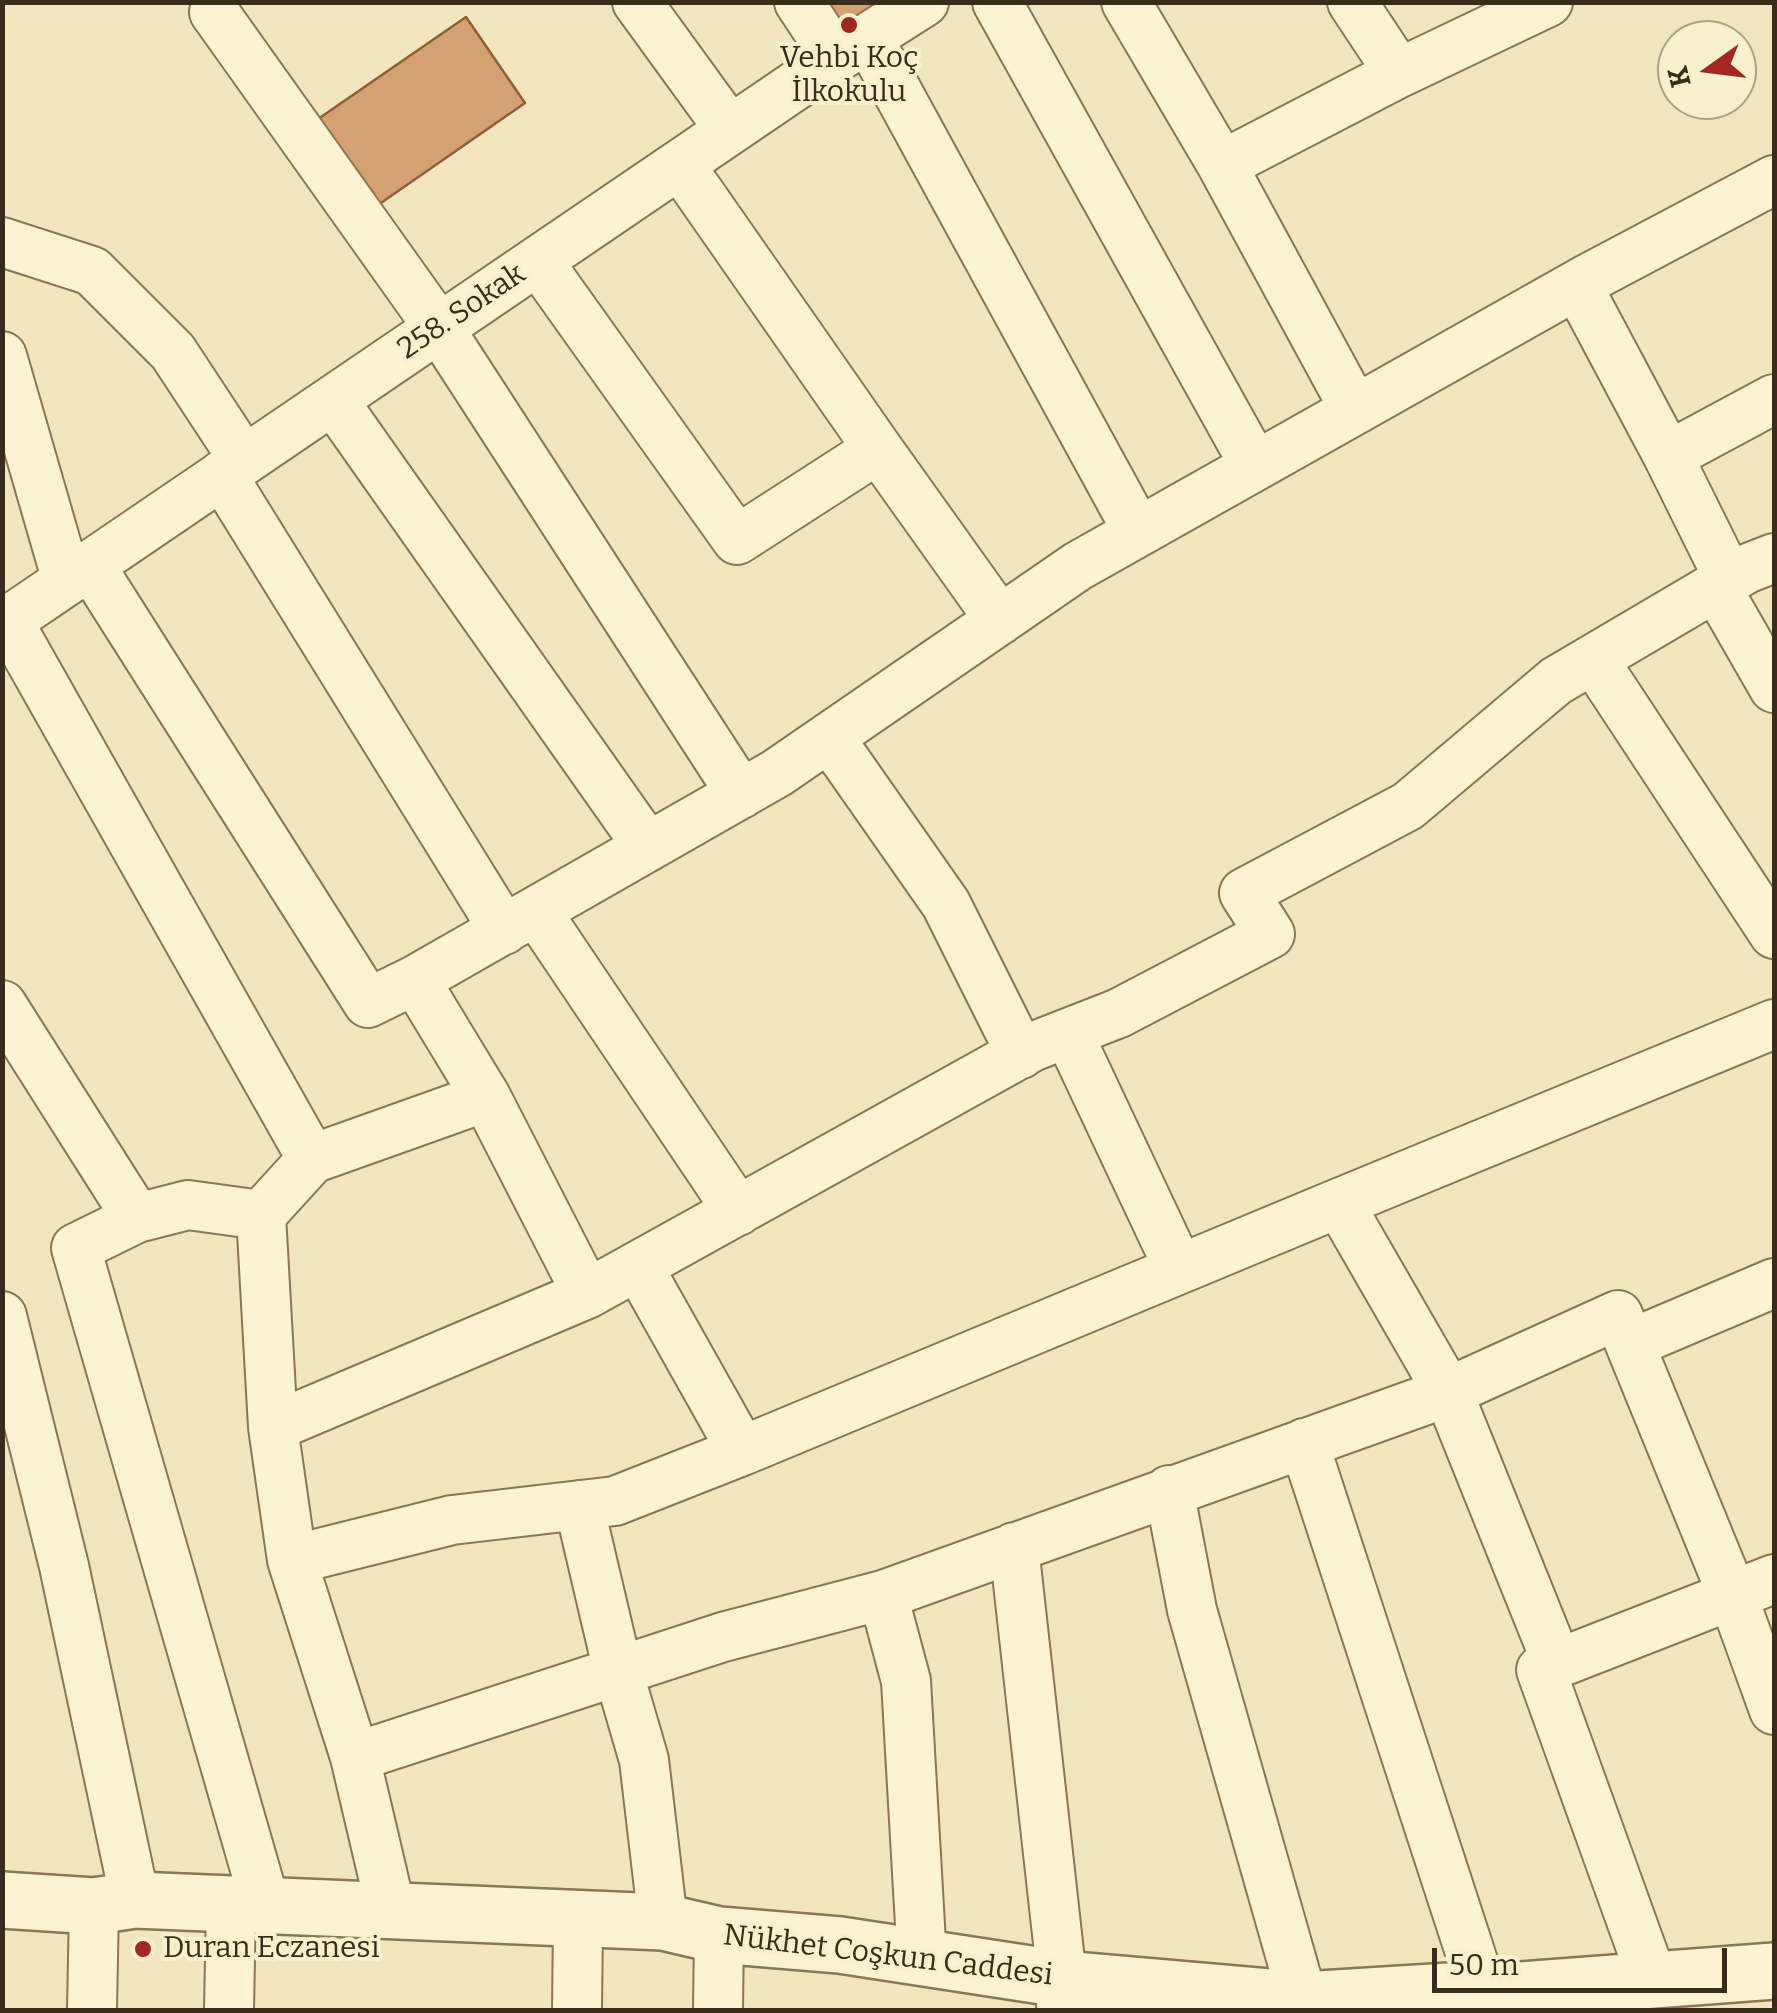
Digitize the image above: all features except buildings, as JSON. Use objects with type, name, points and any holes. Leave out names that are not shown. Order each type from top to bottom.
[{"type":"street","points":[[637,2],[730,130]]},
{"type":"street","points":[[799,2],[852,48],[1138,532]]},
{"type":"street","name":"258. Sokak","points":[[5,623],[924,2]]},
{"type":"street","points":[[996,2],[1255,466]]},
{"type":"street","points":[[1126,2],[1222,165],[1355,410]]},
{"type":"street","points":[[1352,2],[1399,74]]},
{"type":"street","points":[[1222,165],[1548,2]]},
{"type":"street","points":[[218,6],[439,328],[742,794]]},
{"type":"street","points":[[680,165],[1000,620]]},
{"type":"street","points":[[2,356],[79,573],[368,1002],[416,980],[742,794],[1078,566],[1578,284],[1774,180]]},
{"type":"street","points":[[2,242],[92,271],[172,352],[233,468],[520,920],[738,1211]]},
{"type":"street","points":[[538,261],[737,540],[878,449]]},
{"type":"street","points":[[1578,284],[1668,456],[1722,583],[1774,688]]},
{"type":"street","points":[[333,400],[648,847]]},
{"type":"street","points":[[1668,456],[1774,400]]},
{"type":"street","points":[[272,1426],[586,1294],[1020,1054],[1120,1012],[1270,934],[1244,893],[1408,806],[1556,681],[1722,583],[1774,558]]},
{"type":"street","points":[[5,623],[312,1159]]},
{"type":"street","points":[[1593,659],[1774,934]]},
{"type":"street","points":[[829,737],[946,904],[1020,1054]]},
{"type":"street","points":[[416,980],[486,1097],[586,1294]]},
{"type":"street","points":[[2,1005],[137,1218]]},
{"type":"street","points":[[292,1560],[452,1520],[615,1501],[1774,1024]]},
{"type":"street","points":[[1068,1033],[1180,1269]]},
{"type":"street","points":[[391,1910],[355,1757],[292,1560],[272,1426],[261,1216],[312,1159],[486,1097]]},
{"type":"street","points":[[1339,1204],[1448,1392],[1557,1663]]},
{"type":"street","points":[[229,2010],[249,1906],[76,1248],[137,1218],[188,1205],[261,1216]]},
{"type":"street","points":[[638,1266],[742,1451]]},
{"type":"street","points":[[1630,1344],[1774,1283]]},
{"type":"street","points":[[355,1757],[722,1637],[883,1594],[1448,1392],[1618,1315],[1753,1587],[1774,1710]]},
{"type":"street","points":[[2,1316],[64,1566],[114,1903],[92,2010]]},
{"type":"street","points":[[1304,1443],[1499,1997]]},
{"type":"street","points":[[1169,1490],[1192,1610],[1303,2000]]},
{"type":"street","points":[[579,1505],[618,1671],[644,1760],[663,1922]]},
{"type":"street","points":[[1014,1547],[1062,1995]]},
{"type":"street","points":[[1653,1981],[1541,1670],[1753,1587]]},
{"type":"street","points":[[883,1594],[906,1681],[922,1960]]},
{"type":"street","name":"Nükhet Coşkun Caddesi","points":[[2,1900],[663,1922],[719,1935],[840,1945],[922,1960],[1062,1995],[1223,2002],[1499,1997],[1653,1981],[1749,1985]]},
{"type":"street","points":[[578,1919],[578,2010]]},
{"type":"street","points":[[718,2010],[719,1935]]},
{"type":"place","name":"Vehbi Koç İlkokulu","points":[[849,25]]},
{"type":"place","name":"Duran Eczanesi","points":[[143,1949]]}]
